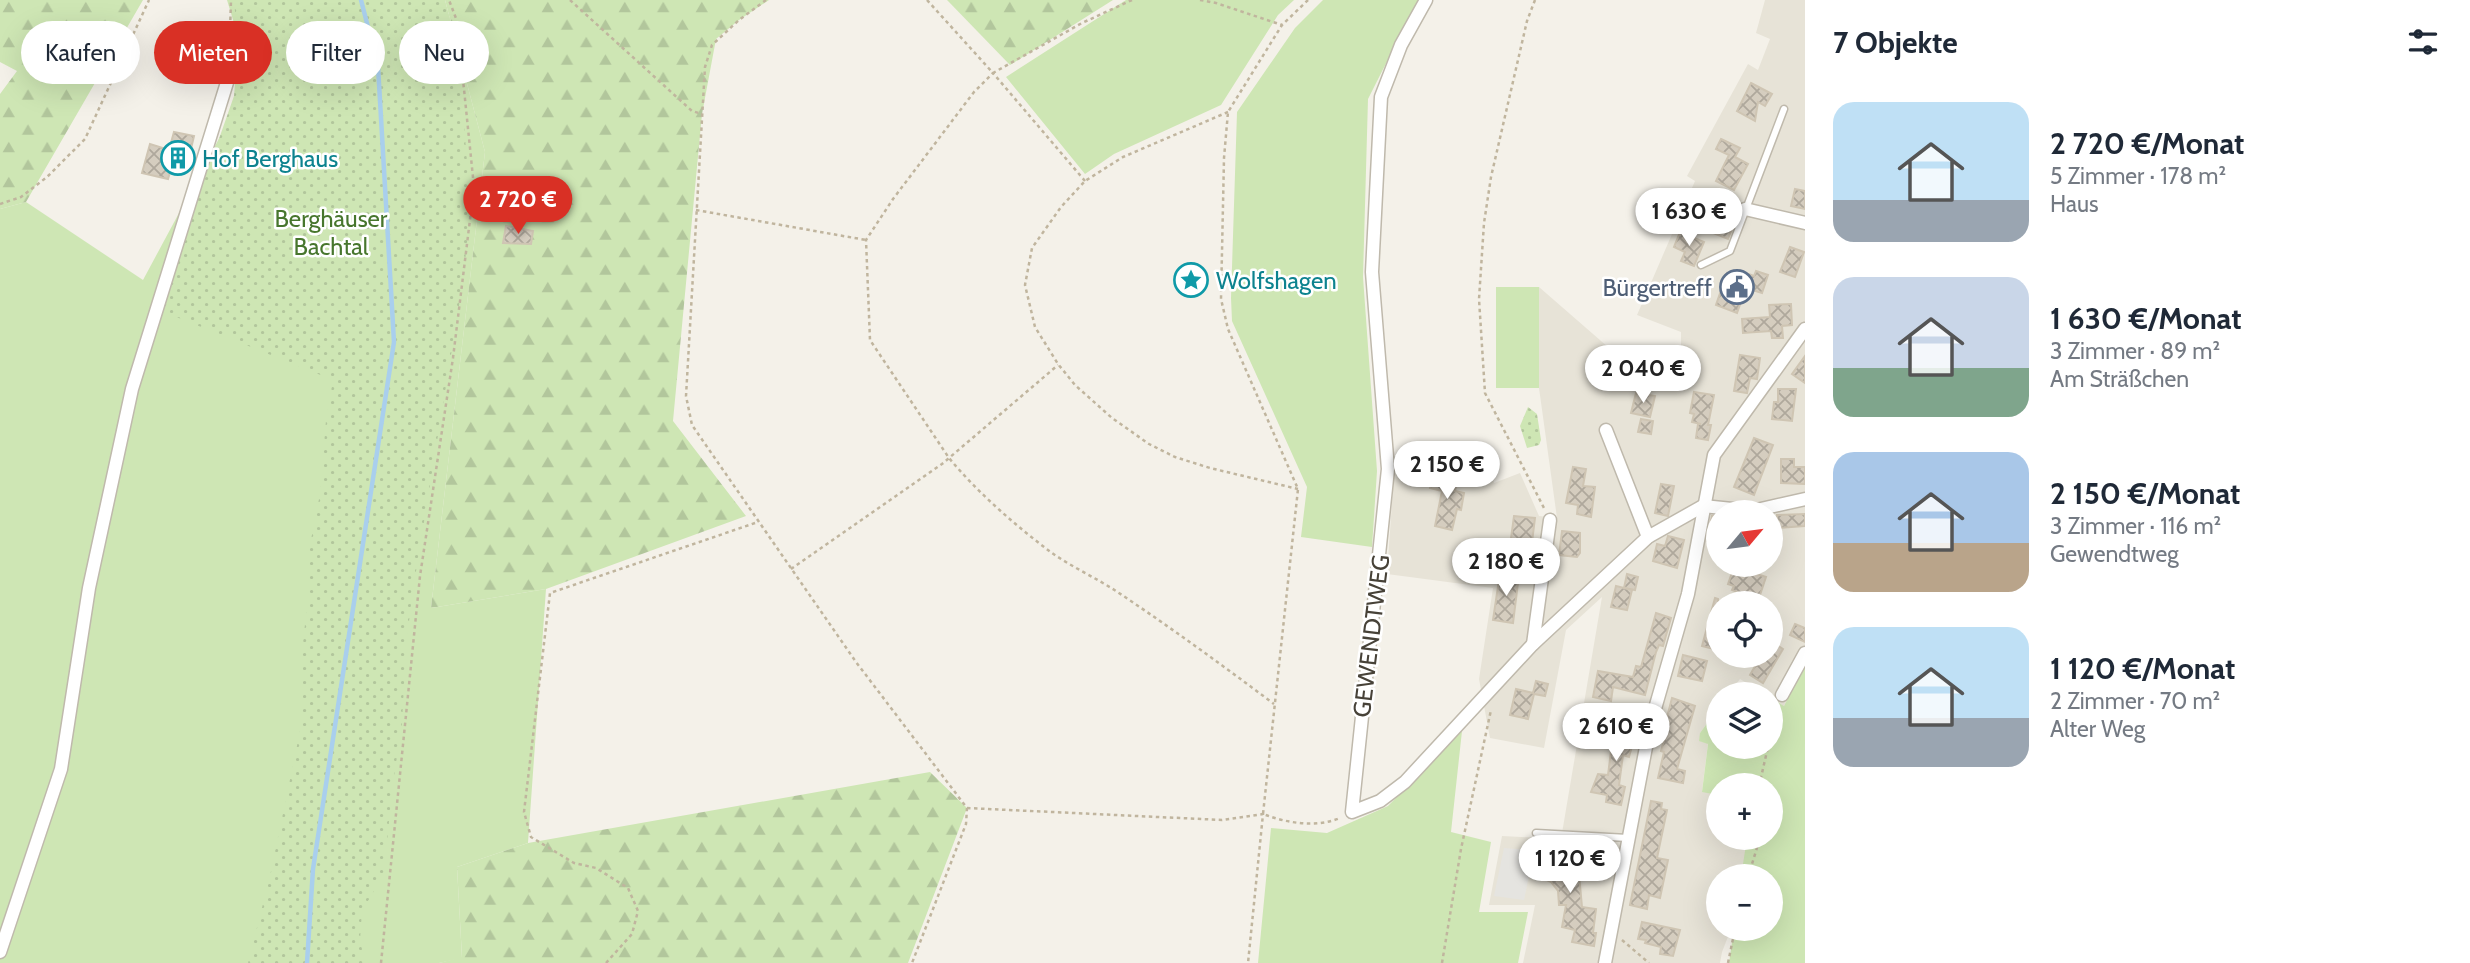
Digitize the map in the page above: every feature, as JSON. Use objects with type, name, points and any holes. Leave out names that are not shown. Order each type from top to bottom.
[{"type":"street","name":"GEWENDTWEG","points":[[1352,812],[1388,469],[1372,272],[1381,97],[1401,45],[1426,0]]},
{"type":"street","points":[[0,952],[61,769],[89,588],[132,389],[227,84]]},
{"type":"street","points":[[1745,209],[1805,223]]},
{"type":"street","points":[[1605,963],[1650,726],[1688,593],[1714,455],[1805,329]]},
{"type":"street","points":[[1606,430],[1648,537]]},
{"type":"street","points":[[1352,812],[1380,801],[1405,782],[1533,644],[1648,537],[1703,506],[1752,511],[1805,499]]},
{"type":"street","points":[[1533,644],[1550,520]]},
{"type":"street","points":[[1783,693],[1805,653]]},
{"type":"lane","points":[[1701,265],[1730,251],[1784,109]]},
{"type":"lane","points":[[1710,194],[1745,209]]},
{"type":"lane","points":[[1536,833],[1628,838]]},
{"type":"path","points":[[0,204],[21,197],[29,191],[85,139],[149,0]]},
{"type":"path","points":[[230,21],[231,0]]},
{"type":"path","points":[[381,963],[421,576],[453,358],[474,187],[457,21],[449,0]]},
{"type":"path","points":[[570,0],[692,111],[702,114]]},
{"type":"path","points":[[766,0],[712,45],[705,66],[686,396],[692,425],[758,522],[856,663],[967,808],[966,824],[912,963]]},
{"type":"path","points":[[927,0],[1085,181]]},
{"type":"path","points":[[1132,0],[1082,23],[993,73],[974,92],[866,240],[870,340],[949,458],[963,474],[1053,553],[1114,590],[1195,645],[1274,704]]},
{"type":"path","points":[[1200,0],[1282,25]]},
{"type":"path","points":[[1248,963],[1298,489],[1228,329],[1221,299],[1224,158],[1228,112],[1282,25],[1308,0]]},
{"type":"path","points":[[1535,0],[1492,177],[1484,223],[1479,299],[1485,393],[1550,520]]},
{"type":"path","points":[[1228,112],[1123,157],[1085,181],[1061,207],[1032,248],[1025,285],[1035,327],[1058,364],[1075,385],[1112,418],[1149,444],[1175,457],[1298,489]]},
{"type":"path","points":[[696,211],[866,240]]},
{"type":"path","points":[[791,569],[949,458],[1058,364]]},
{"type":"path","points":[[606,963],[632,934],[638,912],[628,888],[596,868],[574,863],[531,838],[524,812],[550,593],[758,522]]},
{"type":"path","points":[[1442,963],[1461,849],[1496,686]]},
{"type":"path","points":[[967,808],[1222,820],[1263,814],[1279,820],[1310,823],[1334,820],[1352,812]]},
{"type":"path","points":[[1611,931],[1649,963]]},
{"type":"path","points":[[1728,963],[1733,941]]},
{"type":"shaded area","points":[[1765,0],[1805,0],[1805,664],[1784,706],[1783,682],[1745,682],[1740,679],[1738,682],[1706,682],[1706,725],[1700,733],[1706,740],[1702,791],[1706,792],[1706,850],[1749,850],[1748,864],[1706,864],[1706,941],[1726,941],[1720,963],[1523,963],[1535,905],[1489,905],[1502,836],[1561,839],[1602,597],[1566,630],[1544,748],[1490,738],[1479,679],[1493,588],[1387,574],[1394,474],[1488,458],[1494,483],[1520,473],[1539,516],[1557,518],[1539,388],[1539,287],[1616,354],[1681,369],[1681,332],[1637,315],[1695,181],[1687,176],[1748,64],[1758,70],[1770,39],[1756,33]]},
{"type":"shaded area","points":[[1504,848],[1540,851],[1529,876],[1524,900],[1494,896]]},
{"type":"green space","points":[[0,0],[143,0],[131,21],[21,21],[21,84],[94,84],[26,202],[0,209],[0,94],[17,71],[0,62]]},
{"type":"green space","points":[[227,0],[445,0],[451,21],[399,21],[399,84],[467,84],[485,152],[431,608],[546,589],[528,843],[457,867],[462,958],[439,963],[0,963],[0,209],[26,202],[143,280],[248,84],[272,84],[272,21],[233,21]]},
{"type":"green space","name":"Berghäuser Bachtal","points":[[234,0],[444,0],[450,21],[399,21],[399,84],[461,84],[471,210],[462,287],[412,596],[402,723],[384,874],[362,911],[360,940],[365,963],[248,963],[270,876],[299,736],[303,695],[302,654],[308,594],[307,560],[320,494],[326,420],[333,380],[159,310],[234,96],[235,84],[272,84],[272,21],[236,21]]},
{"type":"green space","points":[[445,0],[769,0],[716,39],[702,114],[673,421],[746,516],[546,589],[431,608],[485,152],[467,84],[489,84],[489,21],[451,21]]},
{"type":"green space","points":[[947,0],[1113,0],[1010,65]]},
{"type":"green space","points":[[1126,0],[1294,0],[1278,15],[1221,105],[1114,154],[1085,174],[1006,77]]},
{"type":"green space","points":[[1323,0],[1418,0],[1368,99],[1363,277],[1377,471],[1372,547],[1301,537],[1307,487],[1232,321],[1237,112],[1295,28]]},
{"type":"green space","points":[[1496,287],[1539,287],[1539,388],[1496,388]]},
{"type":"green space","points":[[1528,407],[1537,414],[1541,440],[1539,445],[1527,448],[1520,426]]},
{"type":"green space","points":[[1805,664],[1805,963],[1729,963],[1732,941],[1783,941],[1783,864],[1743,864],[1745,850],[1783,850],[1783,773],[1706,773],[1706,793],[1702,792],[1706,759],[1783,759],[1784,706]]},
{"type":"green space","points":[[1706,725],[1706,743],[1699,741],[1700,733]]},
{"type":"green space","points":[[1462,731],[1451,832],[1491,842],[1479,912],[1528,912],[1518,963],[1258,963],[1271,828],[1327,833],[1388,806]]},
{"type":"green space","points":[[930,772],[967,808],[908,963],[439,963],[462,957],[457,867],[528,843]]},
{"type":"building","points":[[1751,83],[1772,94],[1765,106],[1758,102],[1755,121],[1737,111]]},
{"type":"building","name":"Hof Berghaus","points":[[174,132],[194,136],[186,170],[174,167],[168,179],[142,173],[150,144],[169,150]]},
{"type":"building","points":[[1721,139],[1740,148],[1735,157],[1748,164],[1734,190],[1716,181],[1729,155],[1716,149]]},
{"type":"building","points":[[1795,189],[1805,191],[1805,209],[1791,206]]},
{"type":"building","points":[[1705,203],[1737,216],[1728,239],[1708,231],[1713,219],[1701,214]]},
{"type":"building","points":[[506,226],[533,231],[531,244],[503,243]]},
{"type":"building","points":[[1680,232],[1704,242],[1694,266],[1681,261],[1685,252],[1674,247]]},
{"type":"building","points":[[1790,247],[1804,252],[1795,277],[1780,272]]},
{"type":"building","points":[[1756,271],[1768,275],[1762,293],[1746,288],[1737,313],[1716,305],[1727,273],[1754,276]]},
{"type":"building","points":[[1791,304],[1792,325],[1782,326],[1783,338],[1772,338],[1771,331],[1743,333],[1742,319],[1770,317],[1769,305]]},
{"type":"building","points":[[1740,355],[1760,358],[1757,379],[1750,378],[1747,393],[1734,391]]},
{"type":"building","points":[[1805,356],[1805,383],[1792,374]]},
{"type":"building","points":[[1778,389],[1796,389],[1792,421],[1772,419],[1774,402],[1778,402]]},
{"type":"building","points":[[1694,392],[1714,395],[1708,440],[1696,438],[1698,424],[1701,424],[1692,422],[1694,414],[1690,413]]},
{"type":"building","points":[[1636,393],[1655,396],[1650,417],[1631,413]]},
{"type":"building","points":[[1641,419],[1653,421],[1651,434],[1638,432]]},
{"type":"building","points":[[1754,438],[1773,445],[1754,495],[1734,487]]},
{"type":"building","points":[[1781,459],[1794,459],[1794,467],[1805,467],[1805,484],[1781,483]]},
{"type":"building","points":[[1573,467],[1586,469],[1583,486],[1595,487],[1591,517],[1577,514],[1578,505],[1566,503]]},
{"type":"building","points":[[1433,475],[1457,480],[1455,491],[1464,493],[1461,510],[1457,509],[1452,530],[1435,526],[1442,491],[1430,488]]},
{"type":"building","points":[[1661,484],[1674,486],[1668,516],[1655,513]]},
{"type":"building","points":[[1805,514],[1805,526],[1783,528],[1783,515]]},
{"type":"building","points":[[1514,516],[1535,518],[1531,550],[1536,550],[1534,564],[1521,562],[1522,554],[1509,553]]},
{"type":"building","points":[[1562,531],[1580,533],[1580,553],[1577,557],[1559,555]]},
{"type":"building","points":[[1668,536],[1684,540],[1677,568],[1653,561],[1657,544],[1665,546]]},
{"type":"building","points":[[1500,573],[1519,575],[1513,623],[1493,620]]},
{"type":"building","points":[[1627,574],[1638,577],[1635,590],[1624,588]]},
{"type":"building","points":[[1730,578],[1766,578],[1761,591],[1735,591],[1732,590],[1734,586],[1728,584]]},
{"type":"building","points":[[1616,586],[1632,590],[1627,610],[1611,607]]},
{"type":"building","points":[[1656,613],[1671,618],[1663,646],[1659,645],[1656,652],[1645,695],[1613,687],[1611,701],[1593,697],[1598,671],[1633,677],[1636,666],[1641,667]]},
{"type":"building","points":[[1795,624],[1805,628],[1805,642],[1790,635]]},
{"type":"building","points":[[1706,631],[1706,647],[1702,646]]},
{"type":"building","points":[[1683,655],[1706,661],[1702,681],[1678,676]]},
{"type":"building","points":[[1754,668],[1772,668],[1764,682],[1750,675]]},
{"type":"building","points":[[1536,681],[1548,684],[1545,696],[1534,694],[1528,719],[1510,715],[1516,689],[1533,693]]},
{"type":"building","points":[[1672,698],[1695,706],[1677,769],[1685,771],[1683,783],[1658,778]]},
{"type":"building","points":[[1611,723],[1637,728],[1629,757],[1623,755],[1619,785],[1625,787],[1621,805],[1606,802],[1607,795],[1591,792],[1598,774],[1608,775],[1612,743],[1607,742]]},
{"type":"building","points":[[1651,801],[1662,803],[1661,809],[1667,810],[1657,858],[1668,860],[1660,898],[1649,895],[1647,909],[1630,905]]},
{"type":"building","points":[[1549,846],[1559,859],[1581,857],[1583,874],[1579,874],[1582,907],[1596,909],[1594,946],[1572,942],[1575,930],[1562,927],[1566,905],[1559,905],[1558,891],[1551,882],[1536,875]]},
{"type":"building","points":[[1642,922],[1680,930],[1673,956],[1660,954],[1661,947],[1638,939]]},
{"type":"waterway","points":[[307,963],[313,869],[394,342],[378,66],[361,0]]},
{"type":"place","name":"Hof Berghaus","points":[[178,158]]},
{"type":"place","name":"Wolfshagen","points":[[1191,280]]},
{"type":"place","name":"Bürgertreff","points":[[1737,287]]}]
